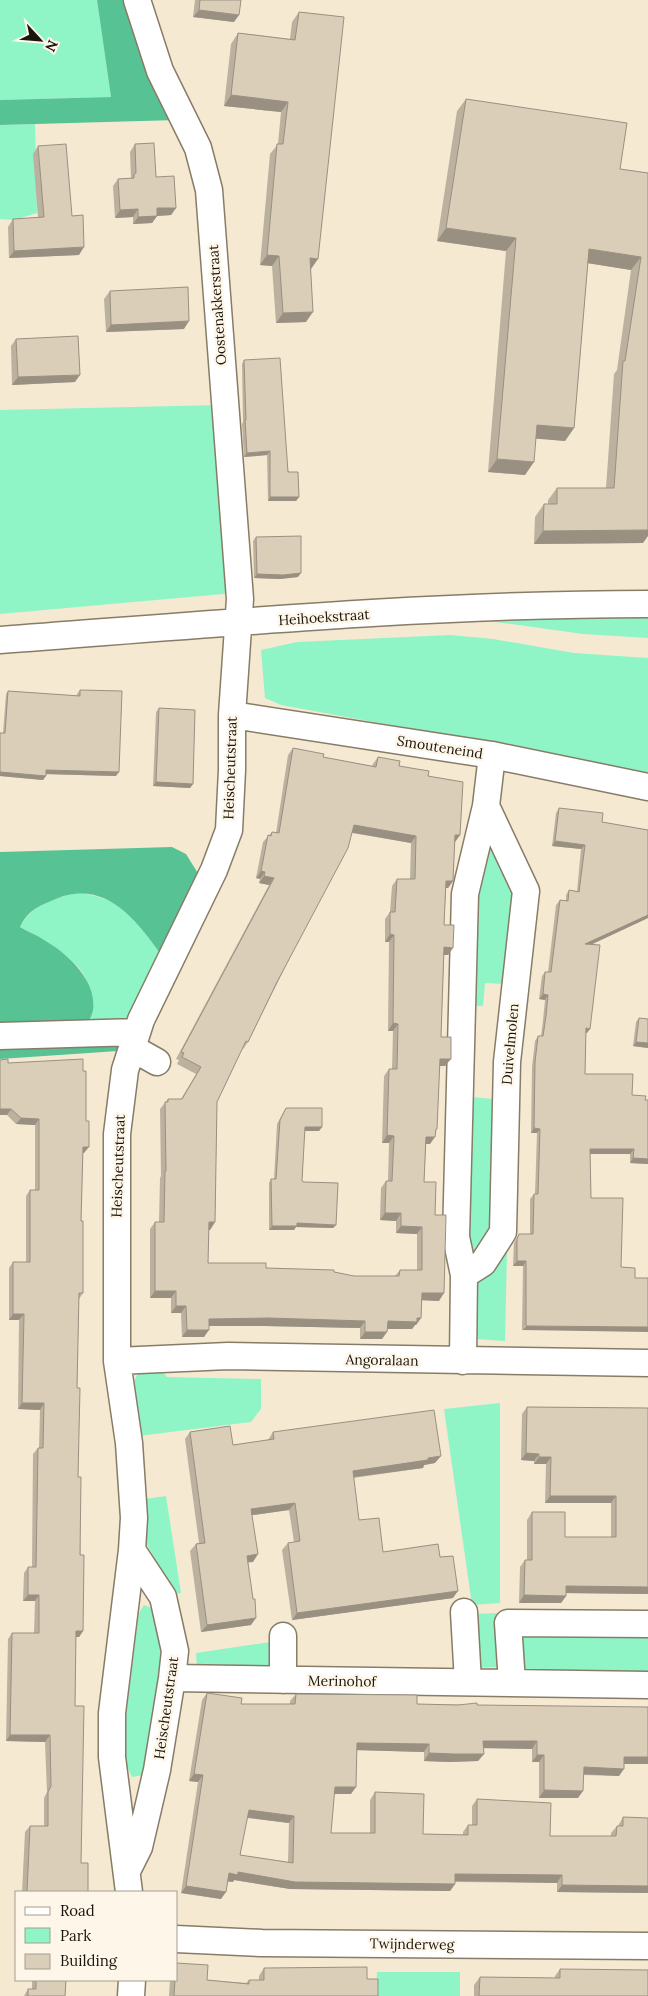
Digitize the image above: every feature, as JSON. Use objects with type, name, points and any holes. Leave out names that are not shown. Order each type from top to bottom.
[{"type":"street","name":"Oostenakkerstraat","points":[[137,0],[160,71],[198,148],[209,190],[240,599],[238,623]]},
{"type":"street","name":"Heihoekstraat","points":[[0,640],[373,613],[587,604],[648,604]]},
{"type":"street","name":"Heischeutstraat","points":[[128,1882],[112,1757],[112,1713],[132,1550],[134,1518],[129,1443],[117,1361],[117,1134],[125,1070],[141,1020],[214,870],[228,830],[232,770],[232,715],[238,623]]},
{"type":"street","name":"Smouteneind","points":[[232,715],[492,755],[648,786]]},
{"type":"street","points":[[463,1361],[464,1275],[456,1237],[465,894],[486,806],[492,755]]},
{"type":"street","name":"Duivelmolen","points":[[464,1275],[483,1263],[503,1232],[507,1062],[526,891],[486,806]]},
{"type":"street","points":[[0,1036],[134,1040],[157,1062]]},
{"type":"street","name":"Angoralaan","points":[[117,1361],[228,1356],[648,1363]]},
{"type":"street","name":"Heischeutstraat","points":[[128,1882],[139,1846],[157,1770],[175,1651],[163,1597],[132,1550]]},
{"type":"street","points":[[464,1612],[468,1682]]},
{"type":"street","points":[[512,1683],[508,1623],[648,1624]]},
{"type":"street","points":[[283,1636],[283,1680]]},
{"type":"street","name":"Merinohof","points":[[172,1678],[648,1685]]},
{"type":"street","name":"Twijnderweg","points":[[178,1939],[262,1943],[648,1946]]},
{"type":"street","points":[[131,1996],[132,1981]]},
{"type":"green space","points":[[0,0],[97,0],[111,97],[0,100]]},
{"type":"green space","points":[[97,0],[133,0],[177,120],[0,125],[0,100],[111,97]]},
{"type":"green space","points":[[35,124],[37,213],[14,220],[0,219],[0,125]]},
{"type":"green space","points":[[219,405],[234,593],[0,614],[0,410]]},
{"type":"green space","points":[[648,612],[648,638],[583,634],[453,616]]},
{"type":"green space","points":[[450,635],[493,639],[574,653],[648,658],[648,779],[526,750],[281,705],[265,698],[261,650],[297,642]]},
{"type":"green space","points":[[172,847],[186,854],[199,875],[160,953],[139,925],[127,914],[114,904],[100,897],[85,894],[69,895],[41,905],[29,914],[20,927],[62,952],[79,969],[90,988],[93,999],[93,1010],[85,1028],[119,1035],[118,1051],[0,1059],[0,852]]},
{"type":"green space","points":[[487,847],[493,847],[515,896],[504,984],[485,983],[483,1006],[472,1006],[475,894]]},
{"type":"green space","points":[[78,893],[105,899],[126,912],[144,931],[160,953],[119,1035],[85,1028],[88,985],[85,976],[60,951],[20,927],[30,913],[44,903]]},
{"type":"green space","points":[[470,1097],[494,1099],[494,1230],[472,1254],[467,1234]]},
{"type":"green space","points":[[507,1250],[505,1341],[475,1339],[477,1281]]},
{"type":"green space","points":[[158,1367],[167,1377],[261,1379],[261,1409],[251,1422],[138,1436],[133,1401],[134,1382],[137,1375],[143,1370]]},
{"type":"green space","points":[[500,1403],[500,1603],[472,1605],[444,1409]]},
{"type":"green space","points":[[166,1496],[181,1593],[174,1594],[144,1539],[145,1499]]},
{"type":"green space","points":[[144,1605],[154,1609],[163,1657],[144,1775],[132,1777],[125,1762],[126,1716],[139,1613]]},
{"type":"green space","points":[[499,1613],[499,1667],[472,1668],[471,1614]]},
{"type":"green space","points":[[526,1632],[648,1634],[648,1675],[518,1673],[521,1644]]},
{"type":"green space","points":[[277,1641],[277,1671],[197,1669],[196,1653]]},
{"type":"green space","points":[[377,1972],[460,1972],[460,1996],[376,1996]]},
{"type":"building","points":[[200,0],[241,0],[239,15],[199,10]]},
{"type":"building","points":[[299,12],[344,17],[318,259],[310,258],[313,312],[283,313],[279,256],[267,255],[277,144],[283,144],[288,102],[231,95],[238,33],[295,40]]},
{"type":"building","points":[[466,99],[627,123],[620,169],[648,173],[648,530],[543,531],[544,504],[557,504],[557,488],[614,488],[623,361],[625,361],[641,257],[589,249],[574,428],[537,425],[534,462],[497,459],[516,238],[446,228]]},
{"type":"building","points":[[154,143],[156,177],[174,176],[176,208],[157,208],[157,216],[138,217],[138,209],[120,210],[118,179],[134,178],[136,173],[135,144]]},
{"type":"building","points":[[66,144],[72,216],[83,215],[84,247],[14,251],[13,219],[44,217],[38,146]]},
{"type":"building","points":[[188,287],[189,321],[111,325],[110,291]]},
{"type":"building","points":[[78,336],[80,375],[18,377],[16,339]]},
{"type":"building","points":[[280,358],[288,472],[298,472],[299,497],[270,497],[270,451],[247,453],[244,360]]},
{"type":"building","points":[[301,536],[301,573],[283,575],[257,574],[256,537]]},
{"type":"building","points":[[80,690],[122,691],[119,772],[46,770],[46,776],[0,772],[0,733],[5,733],[8,691],[80,696]]},
{"type":"building","points":[[159,708],[195,710],[193,784],[156,782]]},
{"type":"building","points":[[293,748],[324,754],[323,757],[376,767],[378,757],[400,761],[399,766],[429,771],[428,776],[463,782],[460,835],[455,835],[453,881],[446,881],[444,925],[454,925],[453,948],[444,947],[441,1037],[451,1037],[451,1059],[440,1059],[437,1129],[435,1137],[426,1137],[424,1182],[436,1182],[435,1215],[446,1215],[444,1293],[422,1293],[421,1318],[417,1318],[417,1322],[388,1321],[387,1332],[365,1332],[365,1321],[269,1318],[209,1319],[209,1330],[187,1330],[186,1306],[176,1306],[176,1291],[155,1291],[155,1222],[164,1222],[166,1171],[165,1102],[168,1102],[168,1099],[182,1099],[201,1067],[182,1057],[184,1053],[181,1052],[274,878],[264,876],[265,872],[261,871],[268,835],[271,836],[272,832],[279,833]],"holes":[[[354,825],[416,836],[415,879],[397,879],[395,912],[390,912],[390,934],[394,935],[393,1023],[398,1024],[397,1069],[389,1069],[387,1135],[394,1136],[392,1181],[386,1181],[385,1213],[401,1213],[401,1226],[422,1227],[422,1270],[400,1270],[399,1276],[354,1276],[334,1272],[334,1270],[266,1268],[266,1263],[208,1263],[209,1222],[215,1222],[217,1102],[246,1041],[248,1042],[277,982],[348,848]]]},
{"type":"building","points":[[559,808],[603,813],[602,822],[648,830],[648,915],[585,944],[600,945],[590,1029],[586,1028],[585,1074],[633,1074],[632,1095],[646,1096],[645,1100],[648,1100],[648,1159],[633,1158],[634,1149],[590,1149],[591,1198],[623,1198],[621,1267],[635,1268],[635,1278],[648,1278],[648,1327],[526,1326],[526,1261],[517,1261],[517,1239],[519,1234],[533,1234],[534,1194],[538,1194],[540,1129],[534,1128],[535,1062],[538,1036],[543,1036],[546,1016],[548,995],[543,994],[545,972],[551,972],[560,900],[568,901],[569,890],[579,892],[585,845],[555,841]]},
{"type":"building","points":[[639,1018],[648,1019],[648,1043],[636,1042]]},
{"type":"building","points":[[8,1059],[8,1063],[83,1059],[83,1071],[86,1071],[86,1121],[89,1121],[89,1147],[83,1147],[81,1221],[83,1221],[83,1293],[79,1293],[77,1388],[80,1388],[78,1477],[81,1477],[80,1555],[84,1555],[83,1631],[76,1631],[75,1706],[84,1706],[81,1863],[88,1863],[88,1891],[27,1891],[30,1826],[48,1826],[48,1792],[51,1786],[50,1735],[10,1735],[12,1633],[39,1633],[39,1595],[28,1595],[28,1567],[36,1567],[38,1448],[43,1448],[44,1403],[22,1403],[24,1314],[13,1314],[13,1262],[30,1262],[30,1190],[39,1190],[39,1119],[21,1118],[11,1109],[0,1109],[0,1060]]},
{"type":"building","points":[[286,1108],[322,1108],[322,1127],[305,1127],[302,1181],[338,1183],[336,1225],[297,1223],[297,1226],[272,1226],[271,1179],[276,1179],[280,1120]]},
{"type":"building","points":[[527,1407],[648,1408],[648,1587],[566,1586],[566,1596],[524,1595],[525,1560],[532,1560],[532,1512],[565,1512],[565,1537],[616,1537],[616,1496],[550,1496],[551,1457],[539,1457],[539,1454],[526,1453]]},
{"type":"building","points":[[434,1410],[441,1456],[428,1458],[428,1460],[353,1471],[359,1520],[379,1518],[383,1552],[438,1544],[440,1557],[453,1556],[458,1591],[297,1613],[288,1543],[300,1541],[295,1503],[251,1509],[258,1554],[247,1556],[253,1599],[255,1599],[256,1618],[207,1625],[196,1544],[205,1543],[190,1432],[230,1426],[233,1445],[274,1439],[273,1432]]},
{"type":"building","points":[[207,1693],[242,1698],[241,1704],[295,1704],[296,1694],[417,1695],[417,1704],[458,1705],[477,1703],[477,1705],[648,1707],[648,1757],[624,1757],[624,1769],[584,1767],[583,1791],[544,1790],[544,1755],[537,1755],[537,1741],[483,1741],[484,1754],[429,1753],[429,1744],[357,1743],[356,1787],[335,1787],[331,1833],[375,1833],[375,1792],[424,1794],[423,1834],[468,1835],[468,1825],[477,1825],[477,1799],[551,1803],[550,1836],[616,1836],[617,1826],[623,1826],[623,1817],[648,1818],[648,1886],[562,1885],[562,1875],[455,1874],[455,1884],[295,1882],[238,1872],[238,1875],[229,1873],[226,1892],[186,1886],[203,1775],[194,1774]],"holes":[[[249,1810],[294,1816],[293,1863],[240,1855]]]},
{"type":"building","points":[[178,1963],[208,1965],[207,1980],[249,1984],[249,1980],[264,1980],[264,1968],[367,1967],[367,1979],[378,1979],[378,1996],[174,1996],[175,1981],[178,1981]]},
{"type":"building","points":[[560,1969],[648,1970],[648,1996],[479,1996],[480,1977],[560,1978]]},
{"type":"building","points":[[36,1981],[66,1981],[65,1996],[28,1996],[28,1989],[36,1989]]}]
